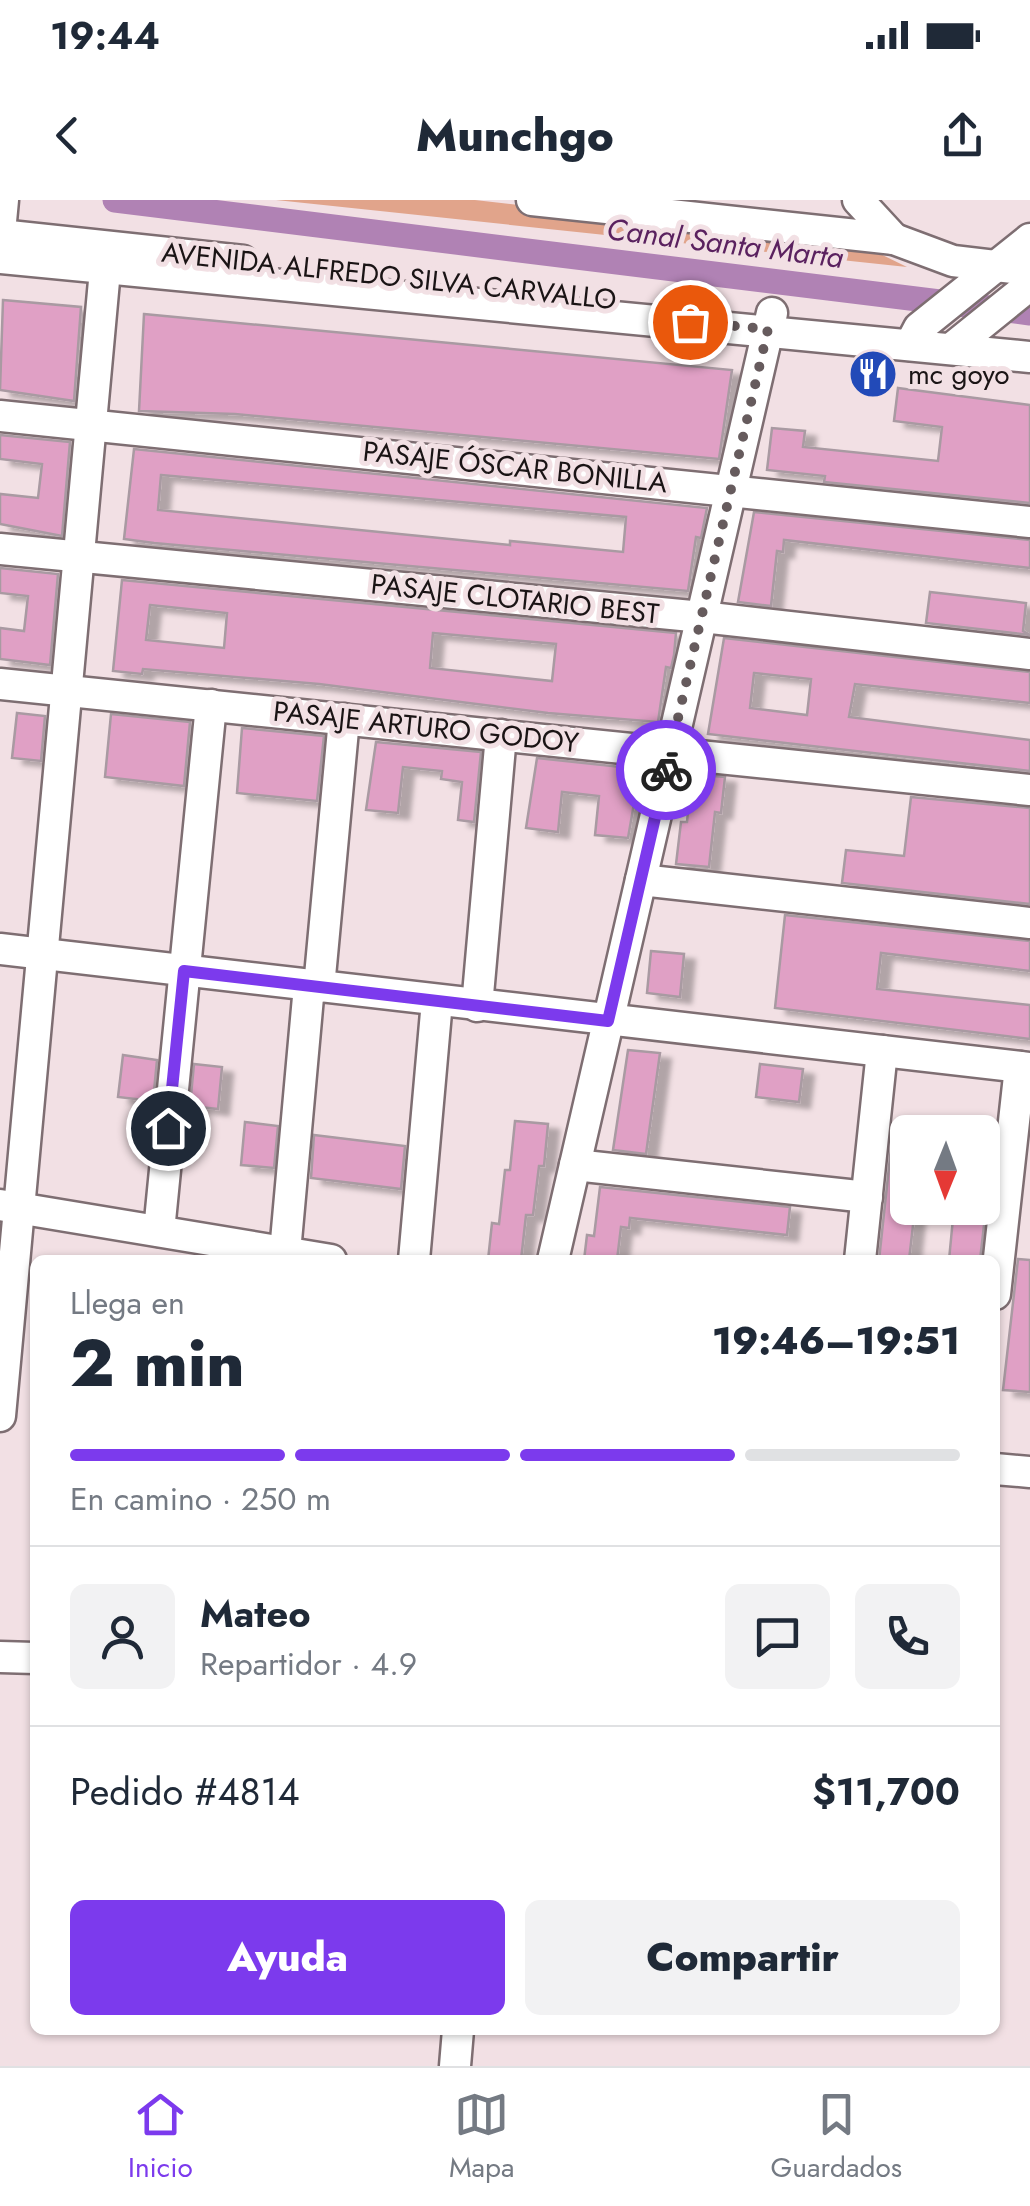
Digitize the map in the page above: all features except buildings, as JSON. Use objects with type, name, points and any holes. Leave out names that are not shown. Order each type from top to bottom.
[{"type":"street","points":[[532,200],[665,207],[894,239],[927,254],[1029,280]]},
{"type":"street","points":[[858,200],[894,239]]},
{"type":"street","name":"AVENIDA ALFREDO SILVA CARVALLO","points":[[1,221],[106,259]]},
{"type":"street","points":[[920,331],[1030,239]]},
{"type":"street","name":"AVENIDA ALFREDO SILVA CARVALLO","points":[[0,258],[106,259],[770,321],[920,331],[952,348],[1030,357]]},
{"type":"street","points":[[0,1416],[9,1206],[42,954],[106,259]]},
{"type":"street","points":[[952,348],[1029,280]]},
{"type":"street","points":[[554,1255],[770,321]]},
{"type":"street","name":"PASAJE ÓSCAR BONILLA","points":[[0,416],[732,488],[1030,522]]},
{"type":"street","name":"PASAJE CLOTARIO BEST","points":[[0,549],[702,617],[1030,654]]},
{"type":"street","name":"PASAJE ARTURO GODOY","points":[[0,684],[1030,790]]},
{"type":"street","points":[[159,1231],[212,705]]},
{"type":"street","points":[[286,1252],[344,719]]},
{"type":"street","points":[[478,1006],[501,734]]},
{"type":"street","points":[[641,880],[1030,923]]},
{"type":"street","points":[[0,949],[1025,1067],[1000,1256]]},
{"type":"street","points":[[414,1255],[437,1001]]},
{"type":"street","points":[[860,1255],[882,1052]]},
{"type":"street","points":[[575,1165],[866,1197]]},
{"type":"street","points":[[9,1206],[303,1255]]},
{"type":"street","points":[[1000,1469],[1030,1472]]},
{"type":"street","points":[[0,1657],[30,1658]]},
{"type":"street","points":[[455,2066],[458,2035]]},
{"type":"shaded area","points":[[276,200],[475,200],[860,244],[907,267]]},
{"type":"waterway","name":"Canal Santa Marta","points":[[115,200],[1030,313]]},
{"type":"way so far","points":[[666,770],[768,329],[690,322]]},
{"type":"place","name":"mc goyo","points":[[873,374]]},
{"type":"route","points":[[168,1128],[184,971],[608,1021],[666,770]]}]
